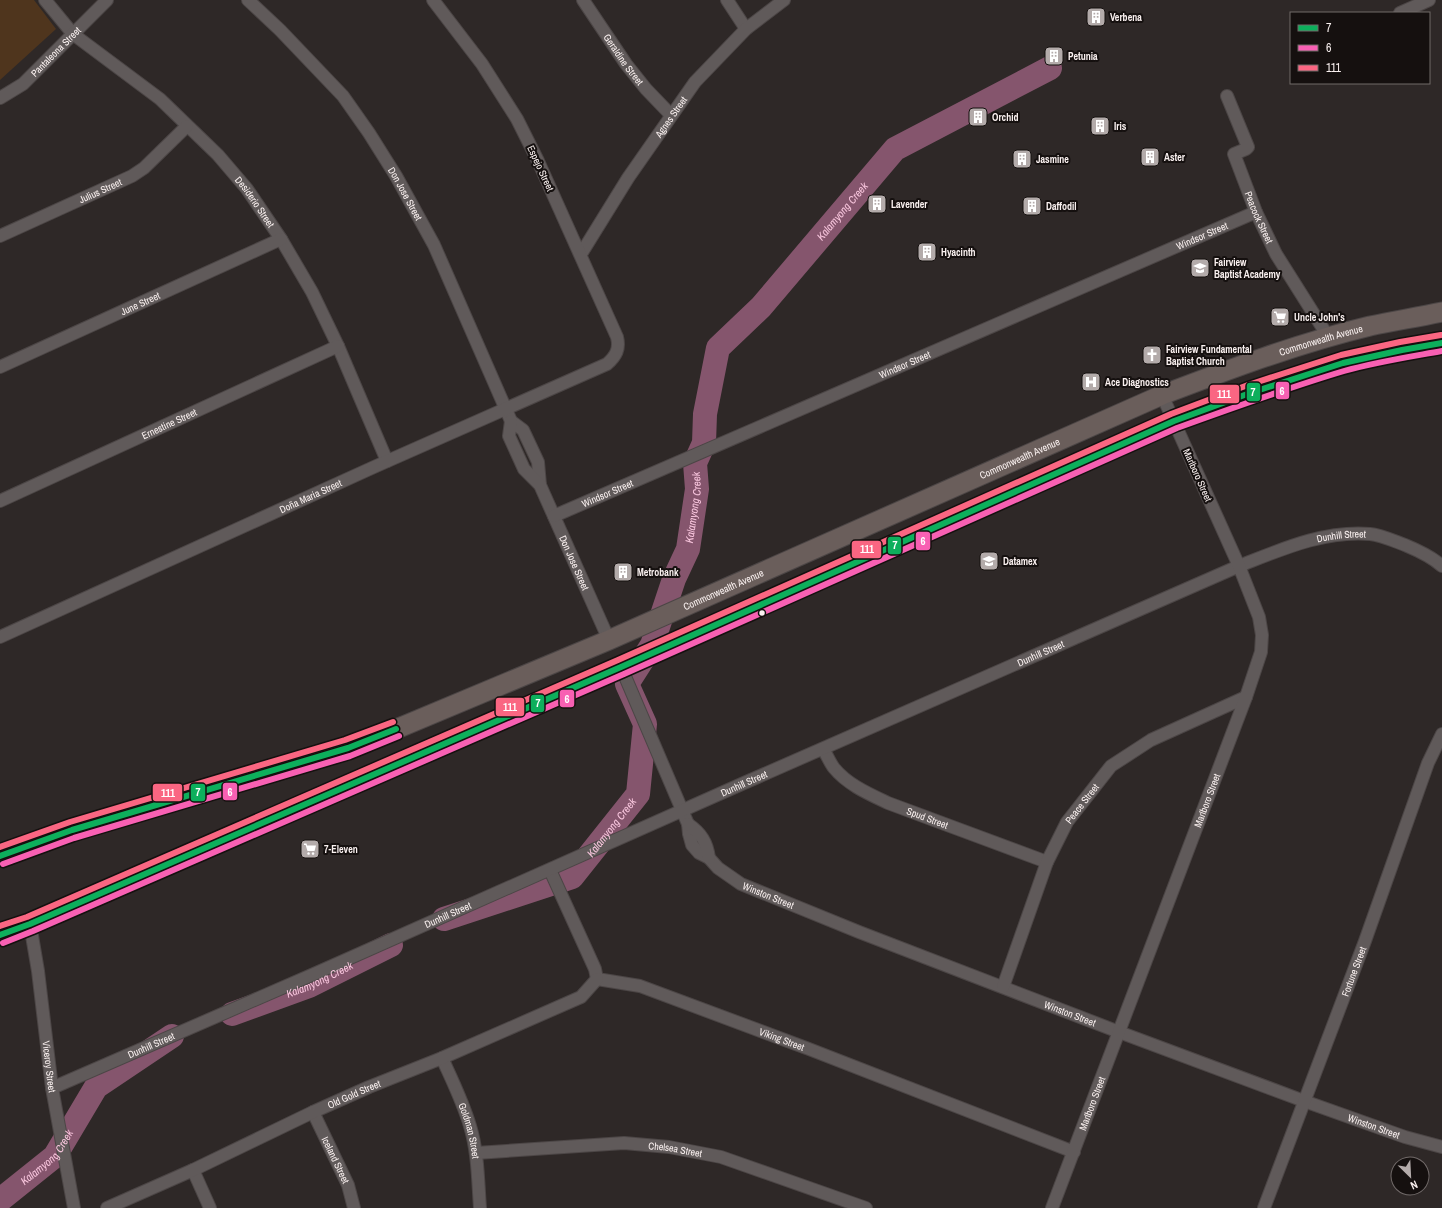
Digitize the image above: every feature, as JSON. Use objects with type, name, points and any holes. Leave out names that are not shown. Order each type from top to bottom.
[{"type":"main road","name":"Commonwealth Avenue","points":[[0,856],[72,830],[348,748],[609,640],[1162,395],[1239,365],[1370,327],[1442,312]]},
{"type":"main road","points":[[0,935],[30,924],[621,667],[1174,421],[1250,393],[1343,363],[1442,343]]},
{"type":"street","name":"Desiderio Street","points":[[45,0],[73,34],[160,99],[218,155],[247,189],[281,239],[312,292],[338,346],[387,461]]},
{"type":"street","name":"Pantaleona Street","points":[[0,98],[23,84],[107,0]]},
{"type":"street","name":"Don Jose Street","points":[[248,0],[280,30],[343,96],[373,139],[396,176],[434,245],[506,409],[511,421],[509,436],[524,469],[540,485],[609,640]]},
{"type":"street","name":"Espejo Street","points":[[434,0],[482,64],[517,119],[581,254],[617,338],[619,344],[618,351]]},
{"type":"street","name":"Geraldine Street","points":[[583,0],[631,70],[646,89],[671,114]]},
{"type":"street","points":[[727,0],[746,29]]},
{"type":"street","name":"Agnes Street","points":[[581,254],[628,178],[671,114],[695,82],[746,29],[784,0]]},
{"type":"street","points":[[1402,12],[1429,0]]},
{"type":"street","name":"Peacock Street","points":[[1227,96],[1248,147],[1234,154],[1256,212],[1276,254],[1329,338]]},
{"type":"street","name":"Julius Street","points":[[0,236],[132,176],[144,168],[188,126]]},
{"type":"street","name":"Windsor Street","points":[[554,516],[1256,212]]},
{"type":"street","name":"June Street","points":[[0,367],[281,239]]},
{"type":"street","name":"Ernestine Street","points":[[0,501],[338,346]]},
{"type":"street","name":"Doña Maria Street","points":[[0,637],[387,461],[607,364],[614,358],[618,351]]},
{"type":"street","name":"Marlboro Street","points":[[1052,1208],[1246,697],[1261,652],[1262,635],[1259,617],[1239,566],[1162,395]]},
{"type":"street","name":"Dunhill Street","points":[[52,1088],[1239,566],[1315,539],[1341,535],[1370,534],[1392,540],[1415,549],[1442,566]]},
{"type":"street","name":"Winston Street","points":[[621,667],[688,824],[697,830],[704,838],[708,848],[709,858],[718,868],[741,884],[859,932],[1119,1032],[1405,1137],[1442,1147]]},
{"type":"street","name":"Peace Street","points":[[1003,987],[1047,862],[1067,822],[1111,766],[1151,740],[1246,697]]},
{"type":"street","name":"Fortune Street","points":[[1264,1208],[1365,941],[1428,763],[1442,734]]},
{"type":"street","name":"Spud Street","points":[[823,749],[834,768],[851,783],[869,794],[888,803],[1047,862]]},
{"type":"street","points":[[550,870],[595,969],[597,979]]},
{"type":"street","name":"Viceroy Street","points":[[30,924],[40,985],[52,1088],[74,1208]]},
{"type":"street","name":"Old Gold Street","points":[[108,1208],[193,1170],[313,1112],[384,1080],[442,1058],[581,997],[597,979]]},
{"type":"street","name":"Viking Street","points":[[597,979],[640,986],[816,1052],[1074,1152]]},
{"type":"street","name":"Goldman Street","points":[[442,1058],[462,1102],[471,1127],[476,1153],[480,1208]]},
{"type":"street","name":"Iceland Street","points":[[313,1112],[348,1185],[354,1208]]},
{"type":"street","name":"Chelsea Street","points":[[476,1153],[624,1143],[669,1147],[721,1157],[866,1208]]},
{"type":"street","points":[[193,1170],[210,1208]]},
{"type":"shaded area","points":[[0,0],[34,0],[56,29],[0,80]]},
{"type":"waterway","name":"Kalamyong Creek","points":[[444,919],[572,877],[638,794],[645,724],[627,684],[652,645],[674,579],[688,549],[697,489],[695,463],[704,443],[705,414],[718,348],[761,307],[895,149],[1050,68]]},
{"type":"waterway","name":"Kalamyong Creek","points":[[232,1014],[309,986],[391,945]]},
{"type":"waterway","name":"Kalamyong Creek","points":[[0,1200],[55,1156],[96,1087],[172,1036]]},
{"type":"transit line","name":"111","points":[[0,926],[27,917],[618,660],[1171,414],[1248,385],[1341,355],[1441,335]]},
{"type":"transit line","name":"7","points":[[0,935],[30,924],[621,667],[1174,421],[1250,393],[1343,363],[1442,343]]},
{"type":"transit line","name":"6","points":[[3,943],[624,674],[1177,428],[1281,391],[1344,371],[1380,362],[1442,351]]},
{"type":"transit line","name":"111","points":[[0,847],[70,822],[345,740],[393,722]]},
{"type":"transit line","name":"7","points":[[0,856],[72,830],[348,748],[396,729]]},
{"type":"transit line","name":"6","points":[[3,864],[74,838],[350,756],[399,736]]},
{"type":"place","name":"Verbena","points":[[1096,17]]},
{"type":"place","name":"Petunia","points":[[1054,56]]},
{"type":"place","name":"Orchid","points":[[978,117]]},
{"type":"place","name":"Iris","points":[[1100,126]]},
{"type":"place","name":"Aster","points":[[1150,157]]},
{"type":"place","name":"Jasmine","points":[[1022,159]]},
{"type":"place","name":"Lavender","points":[[877,204]]},
{"type":"place","name":"Daffodil","points":[[1032,206]]},
{"type":"place","name":"Hyacinth","points":[[927,252]]},
{"type":"place","name":"Fairview Baptist Academy","points":[[1200,268]]},
{"type":"place","name":"Uncle John's","points":[[1280,317]]},
{"type":"place","name":"Fairview Fundamental Baptist Church","points":[[1152,355]]},
{"type":"place","name":"Ace Diagnostics","points":[[1091,382]]},
{"type":"place","name":"Datamex","points":[[989,561]]},
{"type":"place","name":"Metrobank","points":[[623,572]]},
{"type":"place","name":"7-Eleven","points":[[310,849]]}]
